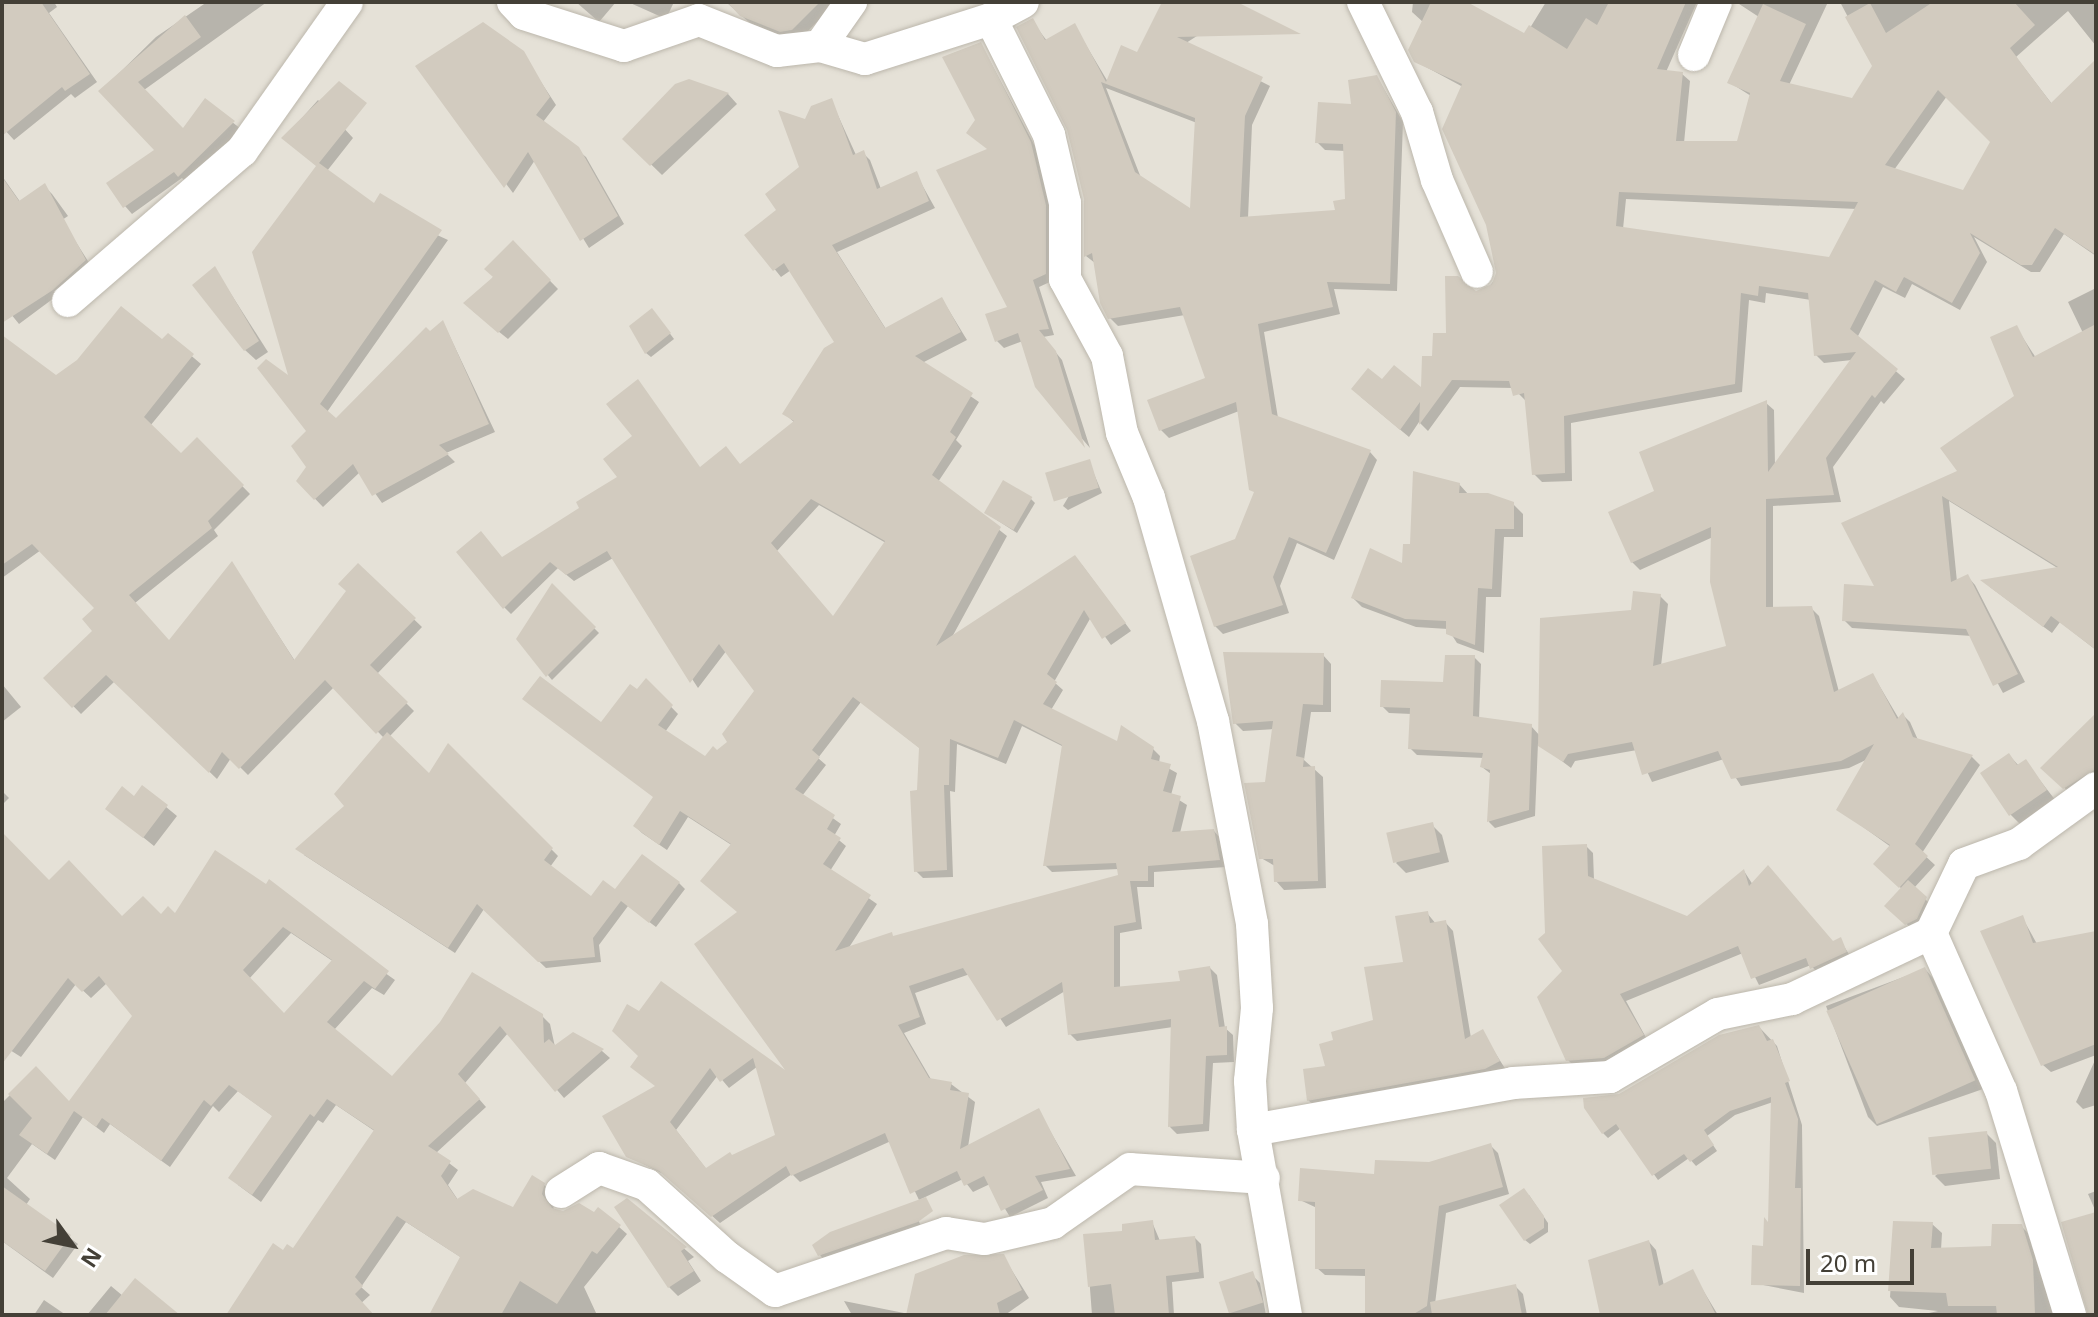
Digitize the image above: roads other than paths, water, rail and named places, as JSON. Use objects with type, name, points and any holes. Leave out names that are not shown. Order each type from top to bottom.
[{"type":"street","points":[[68,301],[242,151],[347,2]]},
{"type":"street","points":[[513,2],[524,14],[574,33],[624,46],[699,20],[777,51],[820,46],[865,59],[991,19],[1023,2]]},
{"type":"street","points":[[820,46],[851,2]]},
{"type":"street","points":[[1363,2],[1417,112],[1437,180],[1477,272]]},
{"type":"street","points":[[1694,55],[1716,2]]},
{"type":"street","points":[[991,19],[1049,135],[1065,203],[1065,279],[1107,356],[1122,433],[1149,498],[1213,721],[1252,924],[1257,1008],[1250,1081],[1253,1130],[1286,1315]]},
{"type":"street","points":[[1253,1130],[1513,1083],[1610,1077],[1718,1014],[1792,999],[1931,933],[1964,864],[2019,844],[2096,788]]},
{"type":"street","points":[[1931,933],[2001,1091],[2070,1315]]},
{"type":"street","points":[[561,1192],[599,1168],[647,1185],[727,1257],[775,1291],[946,1233],[985,1239],[1053,1223],[1130,1169],[1264,1178]]}]
